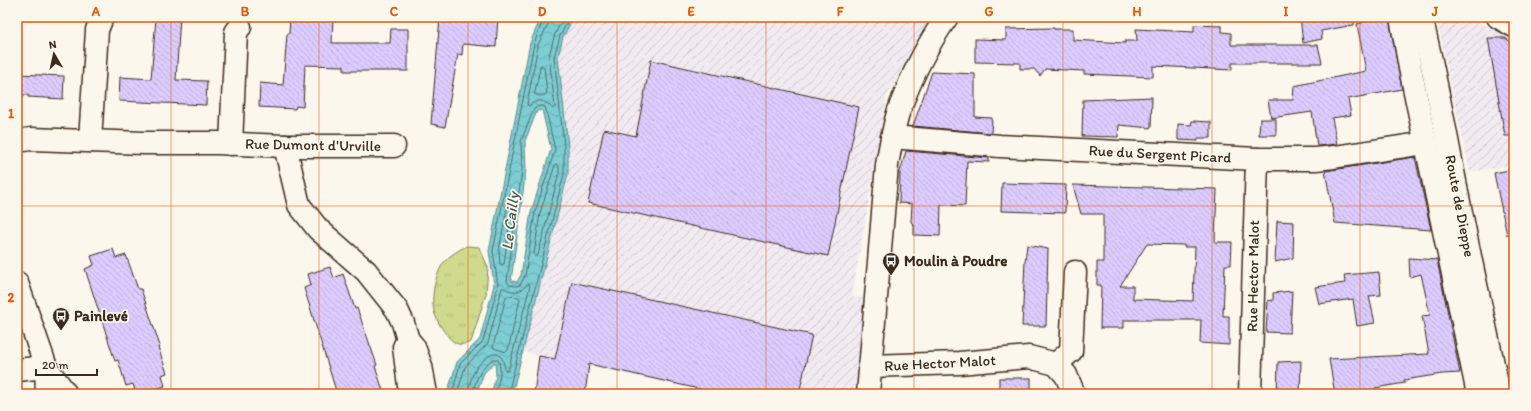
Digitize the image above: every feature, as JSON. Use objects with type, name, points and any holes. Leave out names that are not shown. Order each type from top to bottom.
[{"type":"street","points":[[868,394],[887,165],[892,137],[898,114],[916,71],[935,34],[947,17]]},
{"type":"street","name":"Route de Dieppe","points":[[1401,17],[1410,68],[1418,144],[1488,391]]},
{"type":"street","name":"Route de Dieppe","points":[[1421,17],[1440,98],[1470,258],[1488,391]]},
{"type":"street","points":[[1498,17],[1514,26]]},
{"type":"street","points":[[90,141],[97,30],[101,20]]},
{"type":"street","name":"Rue Dumont d'Urville","points":[[231,144],[236,32],[240,27]]},
{"type":"street","name":"Rue du Sergent Picard","points":[[892,137],[1000,146],[1257,159],[1316,159],[1418,144]]},
{"type":"street","name":"Rue Dumont d'Urville","points":[[17,141],[31,139],[144,144],[394,146]]},
{"type":"street","points":[[285,146],[290,175],[299,205],[318,229],[366,271],[382,289],[397,310],[408,340],[414,347],[421,366],[426,394]]},
{"type":"street","name":"Rue Hector Malot","points":[[1250,394],[1257,159]]},
{"type":"street","points":[[1074,394],[1066,375],[1056,364],[1071,351],[1075,272]]},
{"type":"street","points":[[17,284],[46,367],[47,394]]},
{"type":"street","points":[[408,340],[404,347],[410,394]]},
{"type":"street","name":"Rue Hector Malot","points":[[870,366],[959,363],[1029,357],[1056,364]]},
{"type":"street","points":[[17,370],[46,367]]},
{"type":"street","points":[[46,367],[66,394]]},
{"type":"shaded area","points":[[569,17],[938,17],[887,95],[852,296],[867,299],[854,394],[720,394],[523,352],[567,157],[555,59]]},
{"type":"shaded area","points":[[1436,17],[1470,17],[1514,40],[1514,165],[1470,172]]},
{"type":"green space","points":[[467,246],[479,247],[488,267],[486,294],[471,342],[460,344],[451,339],[440,325],[435,315],[433,296],[434,286],[439,271],[445,260]]},
{"type":"water","name":"Le Cailly","points":[[541,17],[574,17],[563,37],[558,57],[568,146],[568,174],[512,394],[491,394],[496,376],[495,362],[484,373],[476,394],[447,394],[457,362],[480,339],[494,285],[489,251],[530,43]],"holes":[[[542,110],[551,149],[531,212],[521,275],[517,282],[511,281],[526,170],[525,141],[537,111]]]},
{"type":"building","points":[[156,17],[180,17],[176,80],[207,81],[206,105],[119,101],[120,77],[151,79]]},
{"type":"building","points":[[290,17],[333,17],[332,43],[390,43],[391,29],[408,29],[408,71],[344,71],[344,66],[305,65],[303,107],[296,106],[295,109],[259,107],[260,83],[283,85],[287,34],[289,34]]},
{"type":"building","points":[[440,17],[498,17],[496,47],[463,44],[462,55],[458,54],[445,127],[431,124]]},
{"type":"building","points":[[1300,17],[1354,17],[1354,25],[1321,31],[1322,39],[1303,43]]},
{"type":"building","points":[[1364,17],[1389,17],[1402,89],[1348,99],[1351,115],[1332,118],[1337,144],[1317,146],[1312,112],[1271,118],[1268,100],[1293,100],[1294,86],[1366,71],[1357,24],[1364,22]]},
{"type":"building","points":[[1194,25],[1222,26],[1222,32],[1231,33],[1231,45],[1318,45],[1322,63],[1232,63],[1232,70],[1153,66],[1153,77],[1084,74],[1084,71],[1045,69],[1040,76],[1034,69],[1020,69],[1020,63],[975,62],[975,39],[1006,40],[1006,29],[1073,29],[1073,40],[1125,43],[1125,41],[1137,41],[1136,29],[1194,32]]},
{"type":"building","points":[[1488,38],[1505,38],[1514,44],[1514,136],[1505,136]]},
{"type":"building","points":[[651,60],[859,107],[828,256],[588,203],[604,129],[636,136]]},
{"type":"building","points":[[932,72],[975,74],[975,117],[992,118],[991,133],[913,126]]},
{"type":"building","points":[[17,74],[64,76],[63,99],[17,95]]},
{"type":"building","points":[[1152,97],[1151,128],[1119,125],[1118,137],[1082,136],[1083,100]]},
{"type":"building","points":[[1260,119],[1276,119],[1276,135],[1259,135]]},
{"type":"building","points":[[1192,121],[1211,122],[1211,138],[1198,138],[1198,141],[1178,140],[1178,124],[1191,125]]},
{"type":"building","points":[[906,151],[989,158],[989,162],[967,161],[965,206],[941,205],[940,236],[914,235],[914,225],[911,222],[912,204],[899,203],[900,172]]},
{"type":"building","points":[[1415,157],[1431,230],[1335,223],[1325,171]]},
{"type":"building","points":[[1514,169],[1514,234],[1507,235],[1494,173]]},
{"type":"building","points":[[1002,183],[1066,185],[1065,213],[1001,211]]},
{"type":"building","points":[[1073,185],[1217,189],[1215,242],[1232,242],[1231,265],[1225,265],[1223,316],[1229,316],[1229,345],[1200,343],[1201,320],[1124,320],[1124,328],[1100,328],[1101,285],[1097,285],[1097,262],[1103,262],[1103,214],[1081,214]],"holes":[[[1147,244],[1184,245],[1184,247],[1195,247],[1193,301],[1133,299],[1133,286],[1120,286]]]},
{"type":"building","points":[[1277,221],[1294,222],[1293,258],[1275,262]]},
{"type":"building","points":[[1027,245],[1048,249],[1046,326],[1022,326]]},
{"type":"building","points":[[113,249],[116,258],[126,255],[138,289],[141,289],[160,346],[158,347],[167,373],[162,375],[165,386],[140,394],[136,394],[133,384],[126,386],[118,360],[115,361],[85,269],[94,265],[91,256]]},
{"type":"building","points":[[1409,258],[1437,260],[1460,373],[1442,374],[1404,380],[1405,383],[1375,388],[1376,394],[1335,394],[1329,359],[1429,354],[1422,316],[1430,315],[1421,274],[1410,277]]},
{"type":"building","points":[[330,267],[334,278],[343,274],[355,309],[357,308],[377,365],[375,366],[384,394],[337,394],[304,288],[311,285],[308,274]]},
{"type":"building","points":[[1379,272],[1381,295],[1369,296],[1375,323],[1357,326],[1353,299],[1319,304],[1315,287],[1345,283],[1344,275]]},
{"type":"building","points":[[572,282],[812,335],[799,394],[721,394],[589,364],[585,394],[534,394],[539,356],[555,359]]},
{"type":"building","points":[[1292,291],[1290,333],[1266,332],[1268,300],[1273,301],[1273,293]]},
{"type":"building","points":[[1301,361],[1300,394],[1277,394],[1278,362]]},
{"type":"building","points":[[999,378],[1031,378],[1031,394],[999,394]]},
{"type":"place","name":"Moulin à Poudre","points":[[891,276]]},
{"type":"place","name":"Painlevé","points":[[61,331]]}]
